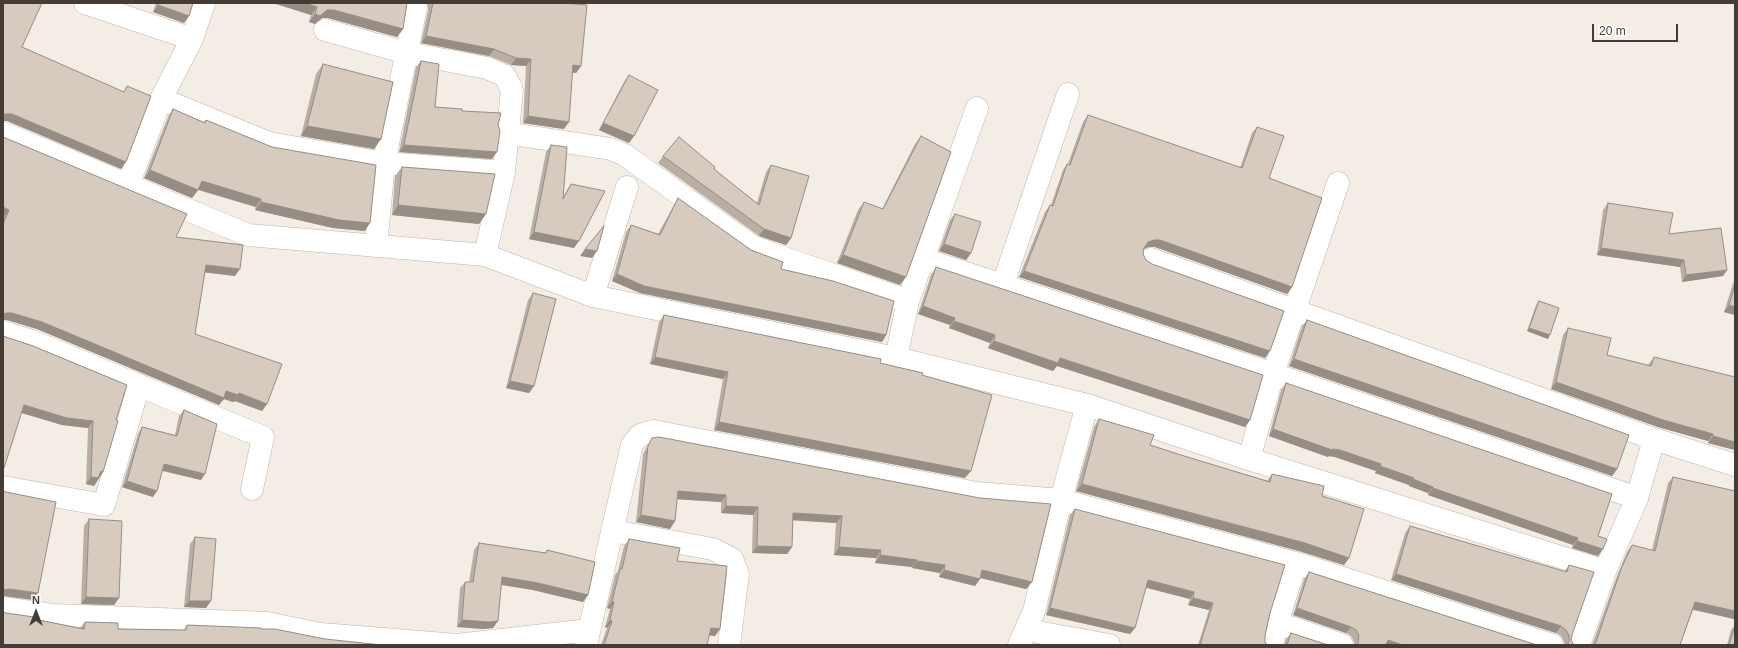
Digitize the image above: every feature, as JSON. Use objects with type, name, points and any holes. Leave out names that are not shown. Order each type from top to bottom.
[{"type":"street","points":[[85,3],[192,39]]},
{"type":"street","points":[[128,185],[161,99],[192,39],[204,3]]},
{"type":"street","points":[[376,246],[384,163],[416,7],[414,3]]},
{"type":"street","points":[[325,30],[407,53],[487,68],[505,76],[512,90],[506,133],[504,172],[485,256]]},
{"type":"street","points":[[1003,284],[1068,94]]},
{"type":"street","points":[[161,99],[269,143],[384,163],[504,172]]},
{"type":"street","points":[[896,358],[908,301],[977,108]]},
{"type":"street","points":[[3,133],[248,235],[485,256],[593,296],[896,358],[1087,405],[1248,459],[1605,571]]},
{"type":"street","points":[[506,133],[611,149],[625,155],[753,247],[908,301]]},
{"type":"street","points":[[1248,459],[1273,374],[1338,183]]},
{"type":"street","points":[[593,296],[627,187]]},
{"type":"street","points":[[923,259],[1003,284],[1273,374],[1637,498]]},
{"type":"street","points":[[1150,259],[1654,439],[1735,464]]},
{"type":"street","points":[[3,332],[32,341],[263,437],[252,489]]},
{"type":"street","points":[[3,487],[104,505],[139,385]]},
{"type":"street","points":[[1087,405],[1061,500],[1034,611],[1022,637],[1109,645]]},
{"type":"street","points":[[3,608],[52,614],[267,623],[321,640],[457,645],[588,637],[632,445],[640,434],[653,431],[977,493],[1061,500],[1296,563],[1552,645]]},
{"type":"street","points":[[1580,645],[1605,571],[1637,498],[1654,439]]},
{"type":"street","points":[[613,531],[713,550],[732,559],[738,574],[728,645]]},
{"type":"street","points":[[1272,645],[1277,623],[1296,563]]},
{"type":"street","points":[[1277,623],[1342,645]]},
{"type":"building","points":[[3,3],[42,3],[22,47],[124,92],[127,86],[151,96],[126,162],[12,114],[3,115]]},
{"type":"building","points":[[158,3],[193,3],[189,16],[158,5]]},
{"type":"building","points":[[305,3],[407,3],[403,29],[334,10],[327,10],[320,16],[315,14],[317,7]]},
{"type":"building","points":[[433,3],[563,3],[587,5],[581,66],[573,65],[569,122],[528,116],[531,59],[516,58],[494,49],[426,36]]},
{"type":"building","points":[[421,61],[439,64],[435,107],[462,109],[462,111],[501,113],[498,125],[500,131],[497,152],[404,145]]},
{"type":"building","points":[[323,64],[393,82],[381,139],[307,126]]},
{"type":"building","points":[[629,75],[658,90],[634,136],[603,123]]},
{"type":"building","points":[[173,109],[205,123],[206,120],[272,147],[376,165],[370,223],[339,220],[261,202],[261,199],[202,181],[198,190],[150,170]]},
{"type":"building","points":[[1088,115],[1242,168],[1257,127],[1284,136],[1269,178],[1322,198],[1292,287],[1160,240],[1148,242],[1144,248],[1143,254],[1146,260],[1152,264],[1284,311],[1270,351],[1024,271],[1050,205],[1053,206],[1067,164],[1070,165]]},
{"type":"building","points":[[921,136],[951,152],[906,277],[843,255],[864,202],[883,209]]},
{"type":"building","points":[[3,137],[187,214],[176,237],[243,245],[240,269],[206,265],[195,334],[282,364],[267,404],[239,393],[238,395],[226,391],[224,398],[42,322],[12,313],[3,314],[3,224],[9,210],[3,207]]},
{"type":"building","points":[[679,137],[715,167],[714,169],[759,205],[771,165],[809,176],[791,238],[764,229],[663,156]]},
{"type":"building","points":[[551,145],[567,147],[563,199],[571,184],[605,191],[579,241],[534,232]]},
{"type":"building","points":[[402,167],[495,174],[486,214],[398,205]]},
{"type":"building","points":[[678,198],[751,250],[783,262],[781,269],[833,281],[894,301],[886,335],[644,286],[617,274],[631,225],[660,235]]},
{"type":"building","points":[[1608,203],[1673,213],[1669,234],[1721,228],[1727,270],[1686,275],[1684,260],[1601,248]]},
{"type":"building","points":[[955,214],[981,222],[971,253],[944,244]]},
{"type":"building","points":[[604,226],[597,251],[585,249]]},
{"type":"building","points":[[936,267],[1263,375],[1250,420],[1060,358],[1058,363],[994,341],[995,335],[954,321],[955,318],[923,306]]},
{"type":"building","points":[[1735,285],[1735,307],[1729,305]]},
{"type":"building","points":[[533,293],[556,299],[534,386],[510,381]]},
{"type":"building","points":[[1539,301],[1559,308],[1550,335],[1529,328]]},
{"type":"building","points":[[664,315],[881,359],[880,363],[923,373],[922,375],[992,395],[971,471],[719,422],[728,372],[655,357]]},
{"type":"building","points":[[1307,320],[1629,435],[1617,469],[1294,359]]},
{"type":"building","points":[[1568,328],[1611,338],[1607,355],[1651,366],[1654,357],[1735,377],[1735,442],[1713,436],[1713,434],[1663,420],[1556,382]]},
{"type":"building","points":[[3,336],[33,346],[127,385],[116,420],[118,421],[103,472],[101,471],[98,478],[91,477],[93,421],[67,418],[24,405],[3,469]]},
{"type":"building","points":[[1286,383],[1612,494],[1598,536],[1607,539],[1603,549],[1577,541],[1578,538],[1433,488],[1413,479],[1414,478],[1380,466],[1381,464],[1340,450],[1332,450],[1273,429]]},
{"type":"building","points":[[184,410],[217,424],[205,474],[164,464],[157,491],[127,481],[142,427],[177,436]]},
{"type":"building","points":[[1099,419],[1154,435],[1150,445],[1270,482],[1272,474],[1324,486],[1322,496],[1364,509],[1349,558],[1305,543],[1082,484]]},
{"type":"building","points":[[659,437],[980,498],[1051,504],[1032,582],[982,570],[980,579],[944,570],[945,565],[880,555],[881,550],[839,547],[842,516],[793,513],[792,547],[757,546],[758,507],[726,506],[726,495],[678,491],[675,521],[641,515],[648,446],[652,438]]},
{"type":"building","points":[[1673,477],[1735,491],[1735,611],[1695,602],[1680,645],[1594,645],[1621,569],[1632,545],[1655,551]]},
{"type":"building","points":[[3,491],[56,502],[38,593],[10,589],[3,590]]},
{"type":"building","points":[[1075,509],[1285,565],[1270,613],[1265,636],[1265,642],[1267,645],[1200,645],[1213,603],[1193,598],[1194,592],[1148,580],[1135,628],[1050,608]]},
{"type":"building","points":[[89,519],[122,521],[119,598],[86,597]]},
{"type":"building","points":[[1410,526],[1567,572],[1569,565],[1594,572],[1572,635],[1571,640],[1574,645],[1567,645],[1569,642],[1569,635],[1561,626],[1396,574]]},
{"type":"building","points":[[195,537],[216,539],[211,601],[189,601]]},
{"type":"building","points":[[629,539],[680,548],[677,561],[727,566],[720,629],[711,628],[707,645],[604,645],[612,621],[610,620],[614,602],[612,602]]},
{"type":"building","points":[[479,543],[546,553],[547,550],[595,562],[588,595],[538,583],[502,577],[498,621],[489,622],[462,620],[465,582],[473,582]]},
{"type":"building","points":[[1309,572],[1537,645],[1403,645],[1388,640],[1386,645],[1357,645],[1359,635],[1356,630],[1297,608]]},
{"type":"building","points":[[3,612],[34,617],[33,619],[84,629],[85,622],[118,623],[118,629],[186,630],[187,625],[261,628],[275,629],[325,639],[382,645],[3,645]]},
{"type":"building","points":[[1735,626],[1735,645],[1729,645]]},
{"type":"building","points":[[1291,633],[1328,645],[1287,645]]}]
